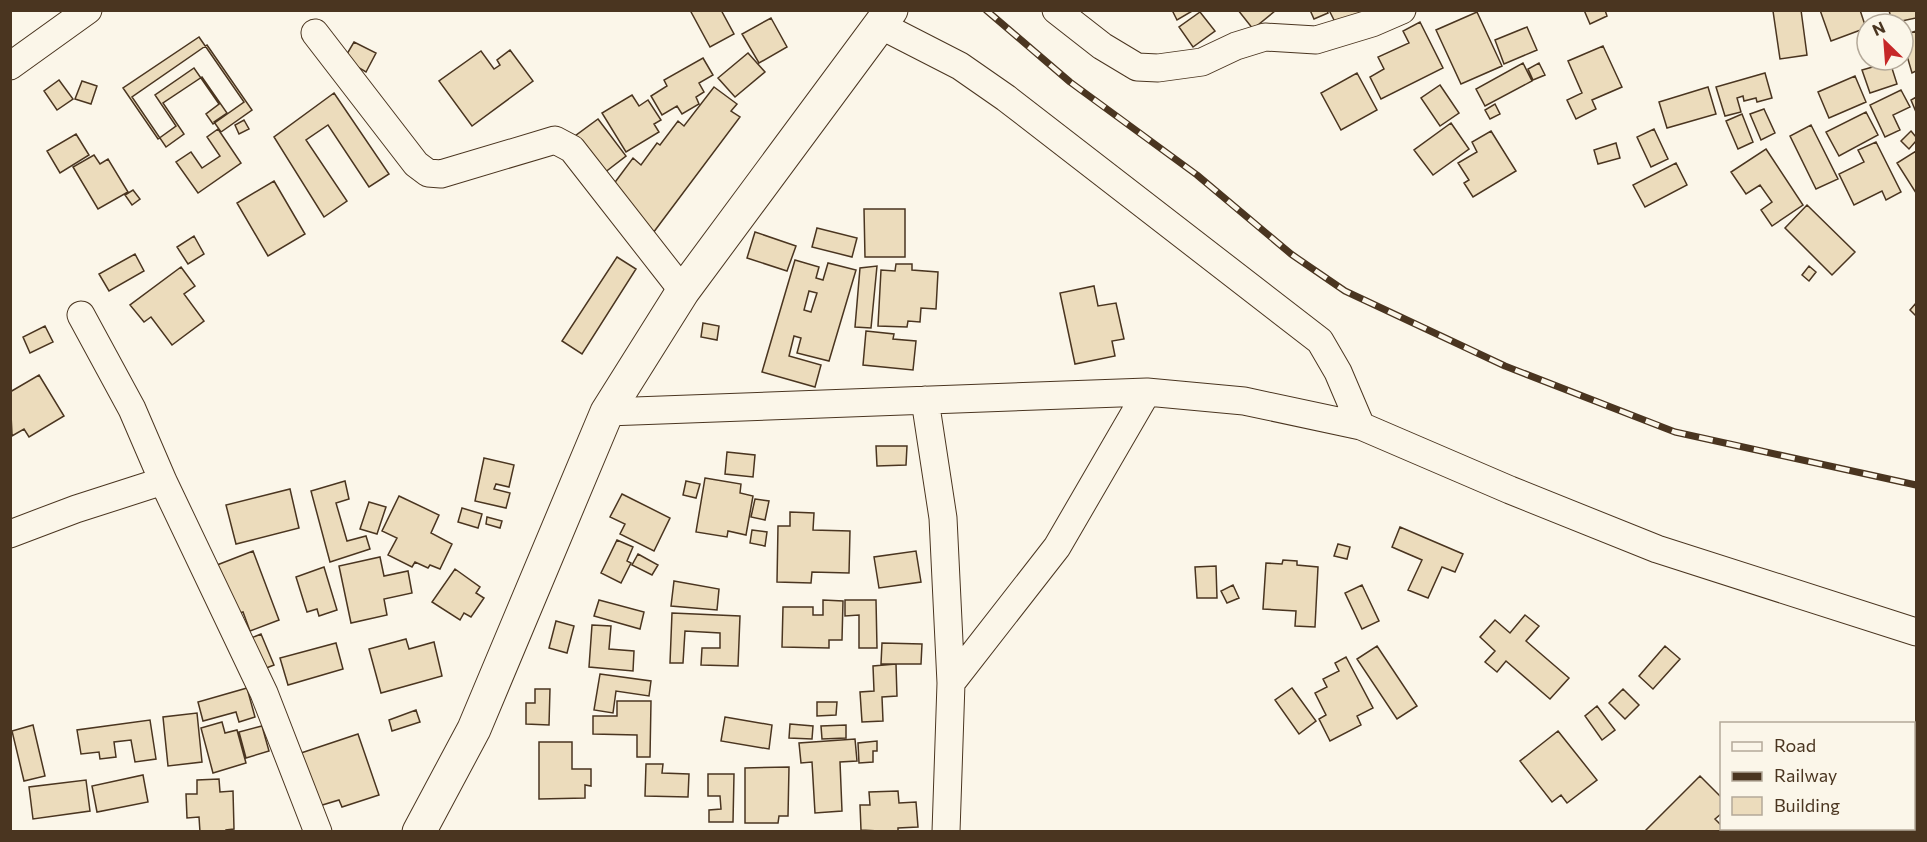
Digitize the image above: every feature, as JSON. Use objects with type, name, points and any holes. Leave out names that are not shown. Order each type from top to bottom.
[{"type":"main road","points":[[419,831],[474,729],[607,412],[683,291],[885,18]]},
{"type":"street","points":[[10,66],[88,10]]},
{"type":"street","points":[[1056,10],[1102,46],[1137,67],[1158,69],[1202,62],[1236,46],[1265,37],[1316,40],[1372,23],[1402,10]]},
{"type":"street","points":[[885,18],[1006,98],[1320,341],[1338,372],[1361,426]]},
{"type":"street","points":[[315,33],[416,164],[429,173],[441,174],[555,140],[573,149],[683,291]]},
{"type":"street","points":[[81,315],[132,409],[163,481],[264,693],[318,831]]},
{"type":"street","points":[[951,683],[1057,547],[1147,392]]},
{"type":"street","points":[[607,412],[1147,392],[1244,401],[1361,426],[1656,549],[1917,632]]},
{"type":"street","points":[[925,400],[943,518],[951,683],[946,831]]},
{"type":"street","points":[[10,534],[163,481]]},
{"type":"building","points":[[690,10],[721,10],[734,34],[710,47]]},
{"type":"building","points":[[1172,10],[1194,10],[1177,20]]},
{"type":"building","points":[[1238,10],[1275,11],[1253,29]]},
{"type":"building","points":[[1310,10],[1327,10],[1328,13],[1314,19]]},
{"type":"building","points":[[1329,10],[1368,10],[1337,26]]},
{"type":"building","points":[[1584,10],[1605,10],[1607,16],[1590,24]]},
{"type":"building","points":[[1801,10],[1807,55],[1780,59],[1773,11]]},
{"type":"building","points":[[1820,10],[1860,10],[1861,12],[1855,12],[1855,32],[1831,41]]},
{"type":"building","points":[[1889,10],[1916,10],[1916,18],[1915,12],[1889,12]]},
{"type":"building","points":[[1200,12],[1215,31],[1193,47],[1179,27]]},
{"type":"building","points":[[1477,12],[1502,66],[1461,84],[1436,30]]},
{"type":"building","points":[[771,18],[787,47],[759,63],[742,34]]},
{"type":"building","points":[[1420,22],[1443,68],[1381,99],[1370,77],[1384,69],[1378,57],[1409,43],[1403,31]]},
{"type":"building","points":[[1527,27],[1537,50],[1504,64],[1495,40]]},
{"type":"building","points":[[1915,31],[1916,31],[1915,72]]},
{"type":"building","points":[[199,37],[244,102],[213,124],[206,114],[219,104],[194,68],[155,95],[176,126],[158,139],[123,88]]},
{"type":"building","points":[[354,42],[376,53],[366,72],[344,59]]},
{"type":"building","points":[[207,45],[252,110],[221,132],[214,122],[227,113],[202,77],[163,103],[184,134],[166,147],[132,97]]},
{"type":"building","points":[[1603,46],[1622,87],[1592,100],[1596,109],[1576,119],[1567,100],[1582,93],[1568,61]]},
{"type":"building","points":[[510,50],[533,81],[472,126],[439,81],[481,51],[494,69],[500,65],[497,60]]},
{"type":"building","points":[[748,53],[765,72],[735,97],[718,78]]},
{"type":"building","points":[[703,58],[713,75],[699,83],[704,92],[696,97],[699,104],[682,114],[677,106],[662,115],[651,96],[667,86],[664,80]]},
{"type":"building","points":[[1523,63],[1532,81],[1485,106],[1476,89]]},
{"type":"building","points":[[1539,63],[1545,75],[1533,80],[1528,69]]},
{"type":"building","points":[[1863,72],[1893,72],[1897,84],[1870,93]]},
{"type":"building","points":[[1357,73],[1377,110],[1341,130],[1321,93]]},
{"type":"building","points":[[1765,73],[1772,98],[1757,102],[1756,98],[1744,101],[1743,96],[1737,98],[1741,112],[1725,116],[1716,87]]},
{"type":"building","points":[[1855,76],[1866,102],[1829,118],[1818,92]]},
{"type":"building","points":[[59,80],[73,99],[57,110],[44,91]]},
{"type":"building","points":[[82,81],[97,86],[91,104],[75,99]]},
{"type":"building","points":[[1440,85],[1459,113],[1440,126],[1421,98]]},
{"type":"building","points":[[714,87],[737,104],[731,111],[740,117],[653,233],[610,189],[633,158],[641,165],[657,143],[660,145],[678,121],[684,126]]},
{"type":"building","points":[[1708,87],[1716,114],[1667,128],[1659,102]]},
{"type":"building","points":[[1901,90],[1910,107],[1893,115],[1900,130],[1885,137],[1870,105]]},
{"type":"building","points":[[334,93],[389,174],[369,187],[328,125],[306,140],[347,201],[324,217],[274,137]]},
{"type":"building","points":[[632,95],[639,106],[648,100],[661,120],[654,124],[659,132],[626,152],[602,113]]},
{"type":"building","points":[[1916,97],[1916,112],[1911,100]]},
{"type":"building","points":[[1495,104],[1500,114],[1490,119],[1485,110]]},
{"type":"building","points":[[1764,109],[1775,133],[1761,140],[1750,114]]},
{"type":"building","points":[[1866,112],[1878,135],[1839,156],[1826,132]]},
{"type":"building","points":[[1742,114],[1753,142],[1738,149],[1726,121]]},
{"type":"building","points":[[598,119],[626,156],[604,173],[575,136]]},
{"type":"building","points":[[244,120],[249,129],[239,134],[235,125]]},
{"type":"building","points":[[1451,123],[1469,149],[1433,175],[1414,150]]},
{"type":"building","points":[[1811,125],[1838,179],[1816,189],[1790,136]]},
{"type":"building","points":[[218,129],[241,163],[198,193],[176,162],[191,152],[202,168],[220,156],[207,137]]},
{"type":"building","points":[[1654,129],[1668,159],[1651,167],[1637,137]]},
{"type":"building","points":[[1491,131],[1516,171],[1473,197],[1464,183],[1469,180],[1458,163],[1477,152],[1472,142]]},
{"type":"building","points":[[1911,131],[1916,141],[1909,149],[1901,141]]},
{"type":"building","points":[[76,134],[89,155],[60,173],[47,151]]},
{"type":"building","points":[[1876,142],[1901,192],[1886,200],[1882,191],[1854,205],[1839,174],[1864,162],[1858,150]]},
{"type":"building","points":[[1616,143],[1620,158],[1598,164],[1594,150]]},
{"type":"building","points":[[1766,149],[1803,205],[1772,226],[1761,210],[1772,202],[1760,185],[1746,194],[1731,172]]},
{"type":"building","points":[[1916,151],[1916,193],[1897,163]]},
{"type":"building","points":[[94,155],[100,164],[108,159],[128,192],[98,209],[73,167]]},
{"type":"building","points":[[1676,163],[1687,185],[1645,207],[1633,185]]},
{"type":"building","points":[[274,181],[305,234],[268,256],[237,203]]},
{"type":"building","points":[[133,190],[140,199],[132,205],[125,195]]},
{"type":"building","points":[[1807,205],[1855,252],[1832,275],[1785,228]]},
{"type":"building","points":[[864,209],[905,209],[905,257],[865,257]]},
{"type":"building","points":[[817,228],[857,238],[852,257],[812,247]]},
{"type":"building","points":[[755,232],[796,246],[787,271],[747,258]]},
{"type":"building","points":[[194,236],[204,254],[188,264],[177,247]]},
{"type":"building","points":[[135,254],[144,271],[109,291],[99,274]]},
{"type":"building","points":[[617,257],[636,269],[582,354],[562,341]]},
{"type":"building","points":[[795,260],[819,267],[816,278],[823,280],[828,263],[856,270],[829,361],[797,353],[801,338],[794,336],[789,356],[821,365],[815,387],[762,372]],"holes":[[[809,291],[817,293],[811,312],[804,310]]]},
{"type":"building","points":[[896,264],[912,264],[912,270],[938,272],[936,309],[921,308],[920,322],[908,321],[907,327],[878,326],[881,270],[895,271]]},
{"type":"building","points":[[877,266],[871,328],[855,327],[860,268]]},
{"type":"building","points":[[1809,266],[1816,272],[1809,281],[1802,275]]},
{"type":"building","points":[[181,267],[195,286],[184,294],[204,321],[172,345],[151,317],[144,322],[130,305]]},
{"type":"building","points":[[1094,286],[1098,306],[1116,303],[1124,339],[1112,341],[1115,356],[1075,364],[1060,293]]},
{"type":"building","points":[[1916,303],[1916,316],[1910,310]]},
{"type":"building","points":[[703,323],[719,326],[717,340],[701,337]]},
{"type":"building","points":[[45,326],[53,342],[30,353],[23,337]]},
{"type":"building","points":[[866,331],[894,334],[893,339],[916,341],[913,370],[863,365]]},
{"type":"building","points":[[39,375],[64,416],[29,437],[24,429],[12,436],[10,392]]},
{"type":"building","points":[[876,446],[907,446],[906,465],[877,466]]},
{"type":"building","points":[[727,452],[755,455],[753,477],[725,474]]},
{"type":"building","points":[[484,458],[514,465],[509,487],[496,484],[494,489],[510,493],[506,508],[475,501]]},
{"type":"building","points":[[705,478],[741,484],[740,493],[753,496],[746,535],[728,531],[727,537],[696,532]]},
{"type":"building","points":[[345,481],[349,499],[336,503],[347,541],[366,536],[370,549],[330,562],[311,491]]},
{"type":"building","points":[[686,481],[700,484],[696,498],[683,495]]},
{"type":"building","points":[[290,489],[299,528],[236,544],[226,505]]},
{"type":"building","points":[[622,494],[670,518],[654,551],[620,534],[625,524],[610,517]]},
{"type":"building","points":[[399,496],[439,515],[431,533],[452,544],[440,569],[430,565],[428,568],[415,562],[412,567],[388,555],[397,538],[382,531]]},
{"type":"building","points":[[755,499],[769,501],[765,520],[751,517]]},
{"type":"building","points":[[369,502],[386,507],[377,534],[360,529]]},
{"type":"building","points":[[462,508],[482,514],[478,528],[458,522]]},
{"type":"building","points":[[790,512],[814,513],[813,530],[850,531],[849,573],[812,572],[811,583],[777,582],[778,526],[790,526]]},
{"type":"building","points":[[487,517],[502,521],[500,528],[486,524]]},
{"type":"building","points":[[1400,527],[1463,554],[1455,572],[1442,567],[1428,598],[1408,590],[1422,560],[1392,547]]},
{"type":"building","points":[[752,530],[767,532],[765,546],[750,543]]},
{"type":"building","points":[[617,540],[633,547],[627,561],[631,563],[621,583],[601,573]]},
{"type":"building","points":[[1338,544],[1350,547],[1347,559],[1334,556]]},
{"type":"building","points":[[253,551],[279,620],[250,631],[243,612],[236,614],[217,565]]},
{"type":"building","points":[[916,551],[921,582],[879,588],[874,557]]},
{"type":"building","points":[[638,554],[658,565],[652,575],[632,565]]},
{"type":"building","points":[[380,557],[384,576],[408,571],[412,593],[384,599],[387,615],[351,623],[339,566]]},
{"type":"building","points":[[1283,560],[1297,561],[1297,565],[1318,567],[1315,627],[1295,626],[1296,611],[1263,609],[1266,563],[1282,564]]},
{"type":"building","points":[[1216,566],[1217,598],[1197,598],[1195,567]]},
{"type":"building","points":[[324,567],[337,610],[319,616],[317,609],[307,612],[296,577]]},
{"type":"building","points":[[455,569],[480,587],[476,593],[484,598],[471,617],[464,613],[460,620],[432,602]]},
{"type":"building","points":[[674,581],[719,589],[717,610],[671,606]]},
{"type":"building","points":[[1233,585],[1239,598],[1227,603],[1221,591]]},
{"type":"building","points":[[1362,585],[1379,621],[1362,629],[1345,593]]},
{"type":"building","points":[[599,600],[644,612],[640,629],[594,616]]},
{"type":"building","points":[[823,600],[843,601],[842,640],[829,640],[829,648],[782,647],[783,607],[813,607],[813,615],[823,615]]},
{"type":"building","points":[[845,600],[876,600],[877,648],[859,648],[859,615],[845,616]]},
{"type":"building","points":[[672,613],[740,616],[738,666],[701,665],[702,648],[720,648],[720,633],[685,631],[683,663],[670,663]]},
{"type":"building","points":[[1525,615],[1539,626],[1526,641],[1569,678],[1550,699],[1506,661],[1497,672],[1485,662],[1495,651],[1480,637],[1495,620],[1510,633]]},
{"type":"building","points":[[556,621],[574,626],[567,653],[549,648]]},
{"type":"building","points":[[592,625],[611,626],[609,649],[634,651],[633,671],[589,667]]},
{"type":"building","points":[[261,634],[274,665],[256,672],[244,641]]},
{"type":"building","points":[[406,639],[409,649],[434,642],[442,676],[381,693],[369,649]]},
{"type":"building","points":[[336,643],[343,669],[288,685],[280,658]]},
{"type":"building","points":[[882,643],[922,644],[921,664],[881,664]]},
{"type":"building","points":[[1377,646],[1417,706],[1397,719],[1357,659]]},
{"type":"building","points":[[1665,646],[1680,659],[1653,689],[1639,676]]},
{"type":"building","points":[[1346,657],[1373,708],[1357,716],[1361,725],[1330,741],[1319,719],[1326,715],[1315,693],[1327,687],[1323,679],[1339,671],[1335,663]]},
{"type":"building","points":[[896,664],[897,696],[882,697],[883,721],[862,722],[860,692],[874,691],[873,666]]},
{"type":"building","points":[[600,674],[651,681],[649,696],[616,691],[613,713],[594,710]]},
{"type":"building","points":[[247,688],[255,717],[239,722],[236,712],[203,721],[198,702]]},
{"type":"building","points":[[1292,688],[1316,721],[1299,734],[1275,700]]},
{"type":"building","points":[[535,689],[550,689],[549,725],[526,724],[526,703],[535,703]]},
{"type":"building","points":[[1623,689],[1639,705],[1625,719],[1609,703]]},
{"type":"building","points":[[617,701],[651,701],[650,757],[637,757],[637,735],[593,734],[593,716],[617,716]]},
{"type":"building","points":[[817,702],[837,702],[836,715],[817,716]]},
{"type":"building","points":[[1597,706],[1615,730],[1602,740],[1585,716]]},
{"type":"building","points":[[416,710],[420,722],[392,731],[389,720]]},
{"type":"building","points":[[197,713],[202,762],[168,766],[163,717]]},
{"type":"building","points":[[725,717],[772,725],[769,749],[721,741]]},
{"type":"building","points":[[150,720],[156,759],[135,762],[131,740],[114,742],[116,757],[100,759],[99,752],[81,754],[77,730]]},
{"type":"building","points":[[222,722],[225,733],[237,730],[246,763],[213,773],[201,728]]},
{"type":"building","points":[[790,724],[813,726],[812,739],[789,738]]},
{"type":"building","points":[[33,725],[45,776],[24,781],[12,731]]},
{"type":"building","points":[[846,725],[846,738],[822,739],[821,726]]},
{"type":"building","points":[[262,726],[269,751],[246,758],[239,732]]},
{"type":"building","points":[[1558,731],[1597,780],[1567,803],[1561,795],[1552,802],[1520,761]]},
{"type":"building","points":[[358,734],[379,795],[342,807],[339,800],[319,806],[301,753]]},
{"type":"building","points":[[855,739],[857,761],[840,762],[842,811],[815,813],[812,762],[801,763],[799,743]]},
{"type":"building","points":[[877,741],[877,751],[873,751],[873,762],[859,763],[858,743]]},
{"type":"building","points":[[539,742],[572,742],[572,769],[591,769],[591,786],[585,785],[585,798],[539,799]]},
{"type":"building","points":[[646,764],[663,764],[662,773],[689,774],[688,797],[645,796]]},
{"type":"building","points":[[789,767],[788,816],[779,816],[778,823],[745,823],[745,768]]},
{"type":"building","points":[[708,774],[734,774],[733,822],[709,822],[709,810],[721,809],[720,796],[708,796]]},
{"type":"building","points":[[143,775],[148,802],[97,812],[92,786]]},
{"type":"building","points":[[1700,776],[1720,796],[1720,815],[1715,819],[1720,824],[1720,830],[1724,830],[1723,832],[1644,832]]},
{"type":"building","points":[[219,779],[220,792],[233,791],[234,829],[226,830],[226,832],[200,832],[199,817],[187,818],[186,794],[197,794],[197,780]]},
{"type":"building","points":[[86,780],[90,811],[33,819],[29,787]]},
{"type":"building","points":[[898,791],[899,803],[916,802],[918,827],[898,828],[898,832],[861,830],[860,805],[870,805],[869,792]]},
{"type":"building","points":[[1843,830],[1886,830],[1887,832],[1844,832]]},
{"type":"railway","points":[[986,10],[1070,82],[1197,175],[1291,254],[1345,291],[1505,366],[1675,432],[1916,485]]}]
